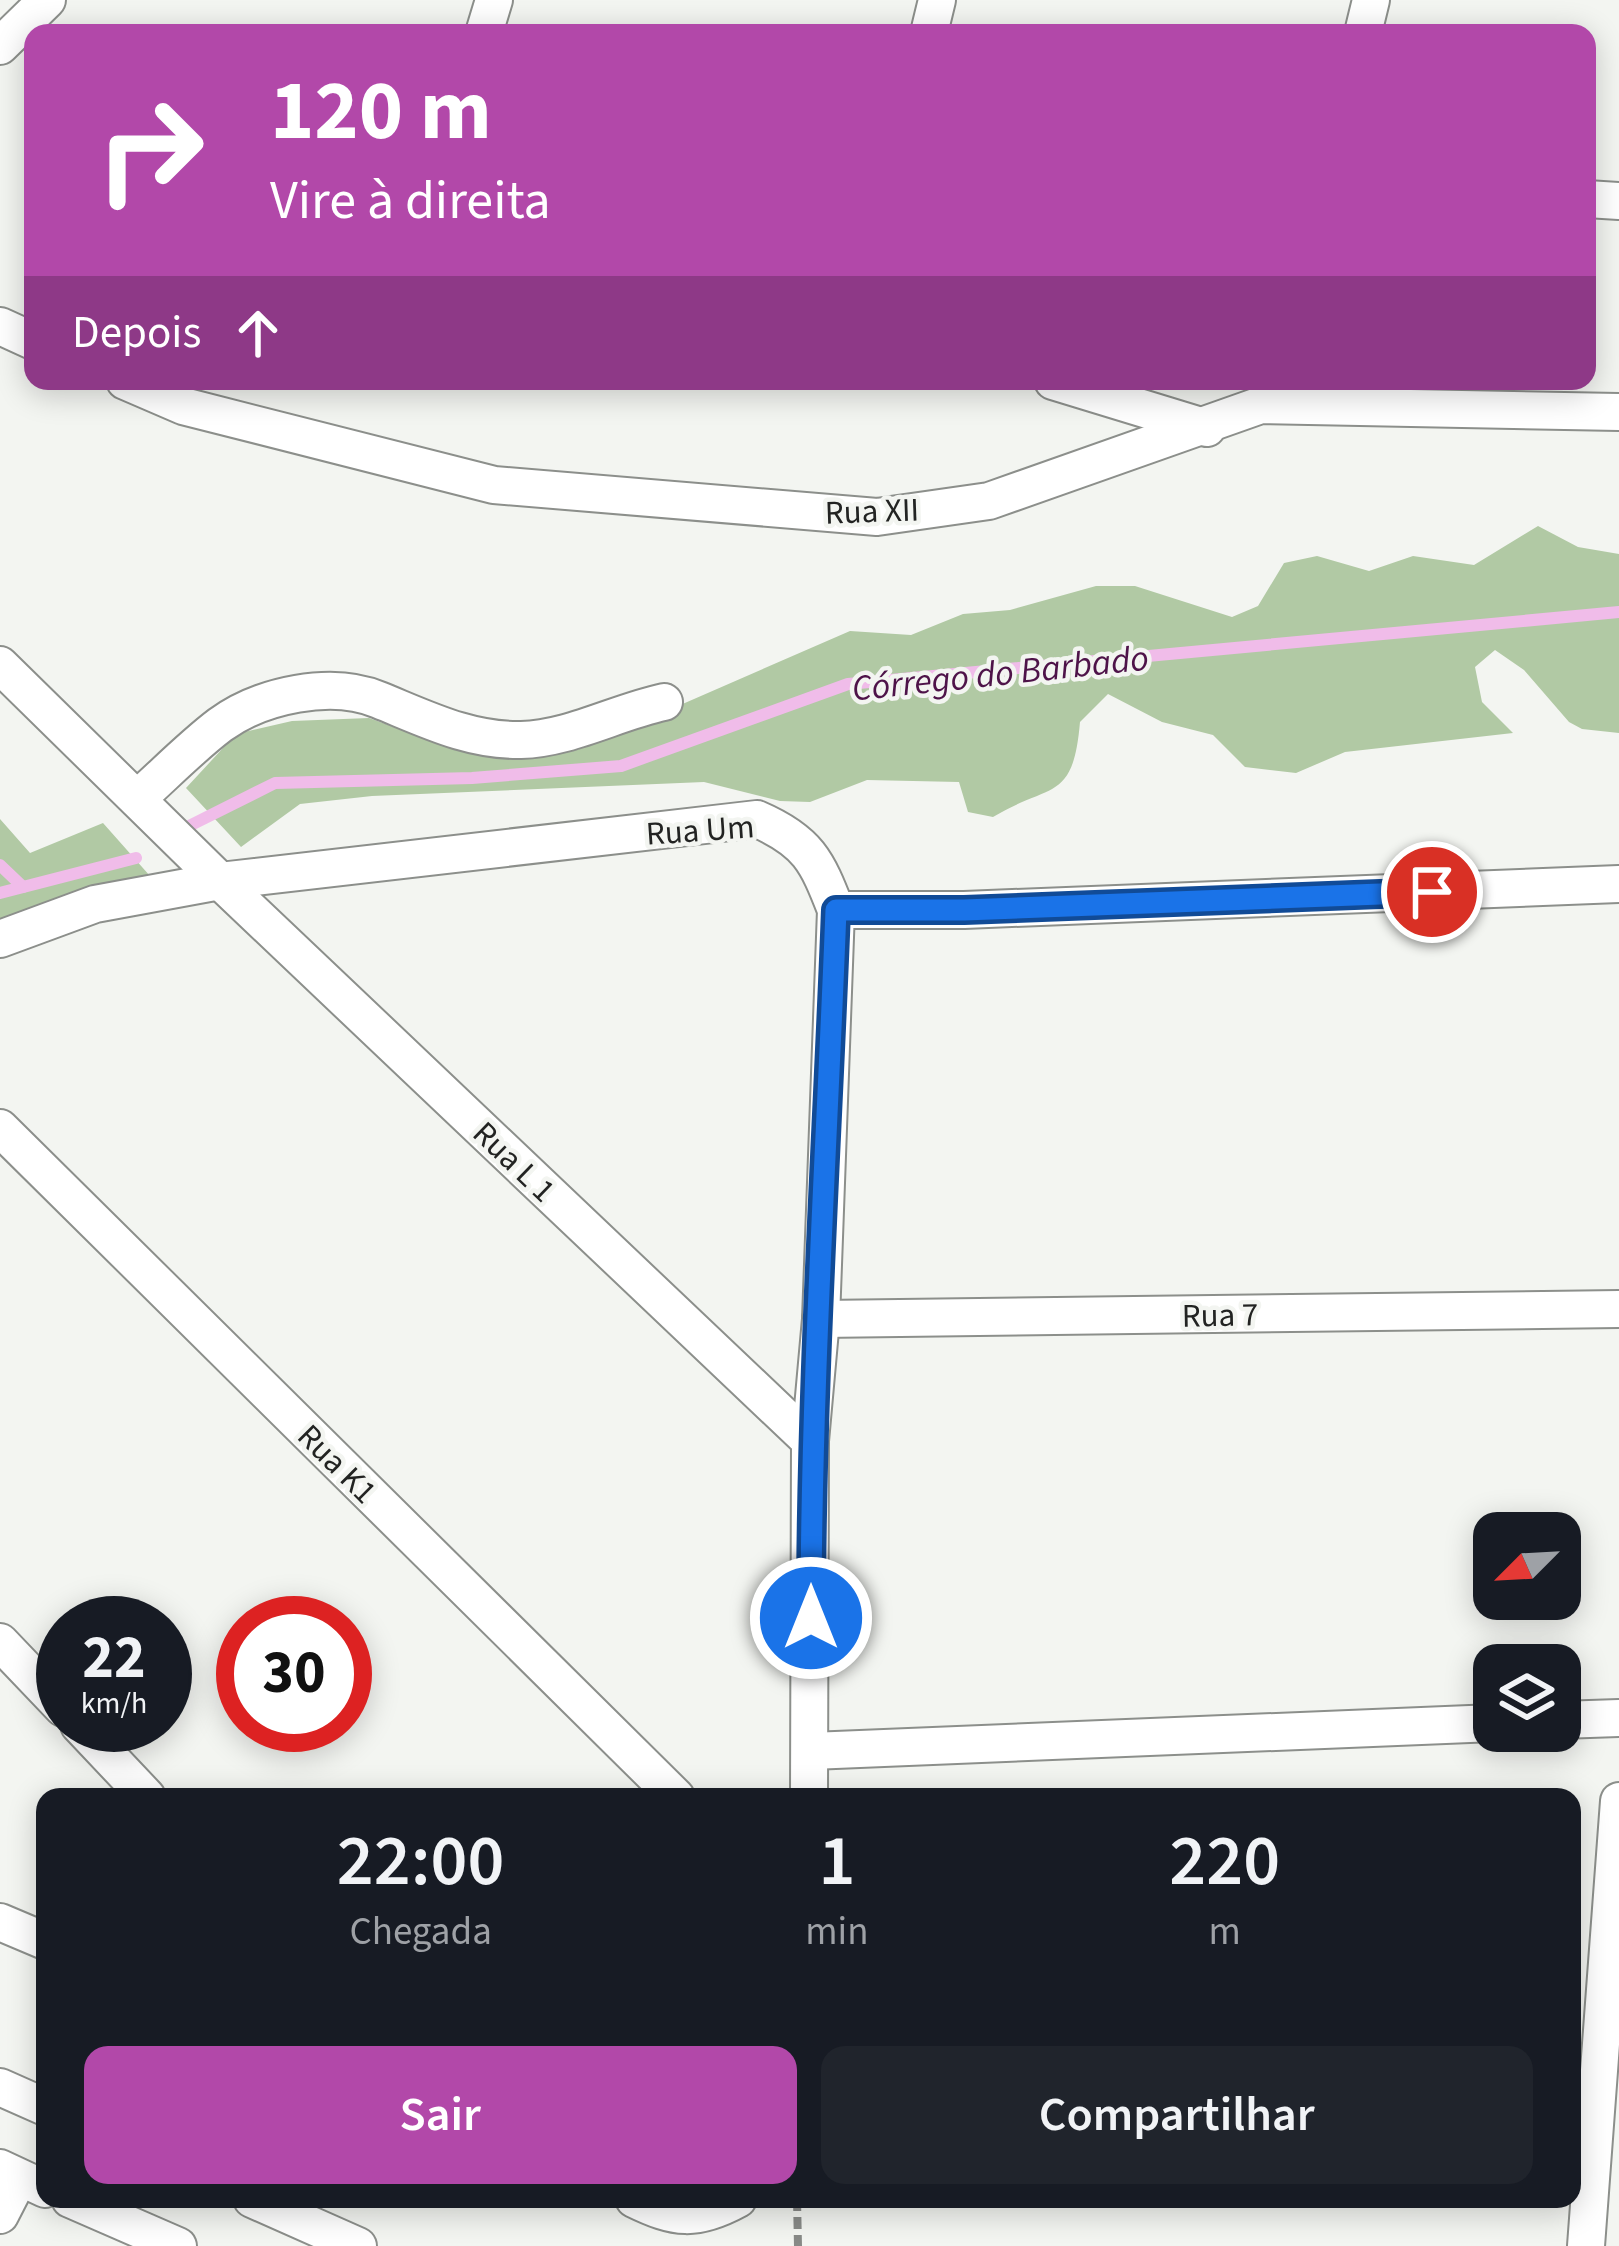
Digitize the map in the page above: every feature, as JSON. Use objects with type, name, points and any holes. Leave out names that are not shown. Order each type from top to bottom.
[{"type":"street","points":[[0,46],[46,0]]},
{"type":"street","name":"Rua XII","points":[[146,390],[182,406],[494,485],[877,517],[989,501],[1207,428],[1264,393],[1619,412]]},
{"type":"street","points":[[1082,390],[1207,428]]},
{"type":"street","name":"Rua L 1","points":[[0,664],[810,1442]]},
{"type":"street","points":[[137,800],[222,723],[315,690],[373,697],[446,730],[521,740],[664,702]]},
{"type":"street","name":"Rua Um","points":[[0,939],[95,904],[220,880],[757,819],[788,832],[817,861],[836,910],[820,1318],[810,1442],[809,1788]]},
{"type":"street","points":[[836,910],[964,910],[1619,884]]},
{"type":"street","name":"Rua K1","points":[[0,1128],[667,1788]]},
{"type":"street","name":"Rua 7","points":[[820,1318],[1619,1309]]},
{"type":"street","points":[[0,1642],[36,1680]]},
{"type":"street","points":[[1581,1719],[1619,1718]]},
{"type":"street","points":[[811,1750],[1473,1724]]},
{"type":"street","points":[[104,1752],[138,1788]]},
{"type":"street","points":[[1586,2246],[1583,2131],[1619,1802]]},
{"type":"street","points":[[0,1922],[36,1937]]},
{"type":"street","points":[[0,2087],[36,2103]]},
{"type":"street","points":[[0,2215],[21,2178]]},
{"type":"street","points":[[272,2208],[358,2246]]},
{"type":"street","points":[[652,2208],[670,2217],[715,2208]]},
{"type":"street","points":[[128,2210],[178,2246]]},
{"type":"path","points":[[797,2208],[798,2246]]},
{"type":"green space","points":[[1538,526],[1578,547],[1619,554],[1619,733],[1582,729],[1569,722],[1524,670],[1495,650],[1475,667],[1482,702],[1513,733],[1345,752],[1296,773],[1245,767],[1213,735],[1162,722],[1108,694],[1080,722],[1077,748],[1065,778],[1056,787],[993,817],[968,812],[959,782],[867,780],[810,802],[780,801],[704,782],[372,796],[300,804],[241,847],[186,788],[236,734],[292,721],[369,718],[449,747],[577,750],[850,631],[911,635],[963,614],[1010,610],[1096,586],[1135,586],[1232,617],[1258,606],[1284,563],[1317,556],[1369,571],[1413,556],[1474,565]]},
{"type":"green space","points":[[0,819],[30,853],[103,823],[150,876],[0,920]]},
{"type":"waterway","name":"Córrego do Barbado","points":[[187,827],[275,783],[472,778],[621,766],[848,684],[1619,612]]},
{"type":"waterway","name":"Córrego do Barbado","points":[[0,893],[136,858]]},
{"type":"waterway","points":[[0,865],[23,887]]},
{"type":"route","points":[[811,1618],[810,1442],[820,1318],[836,910],[964,910],[1432,892]]}]
